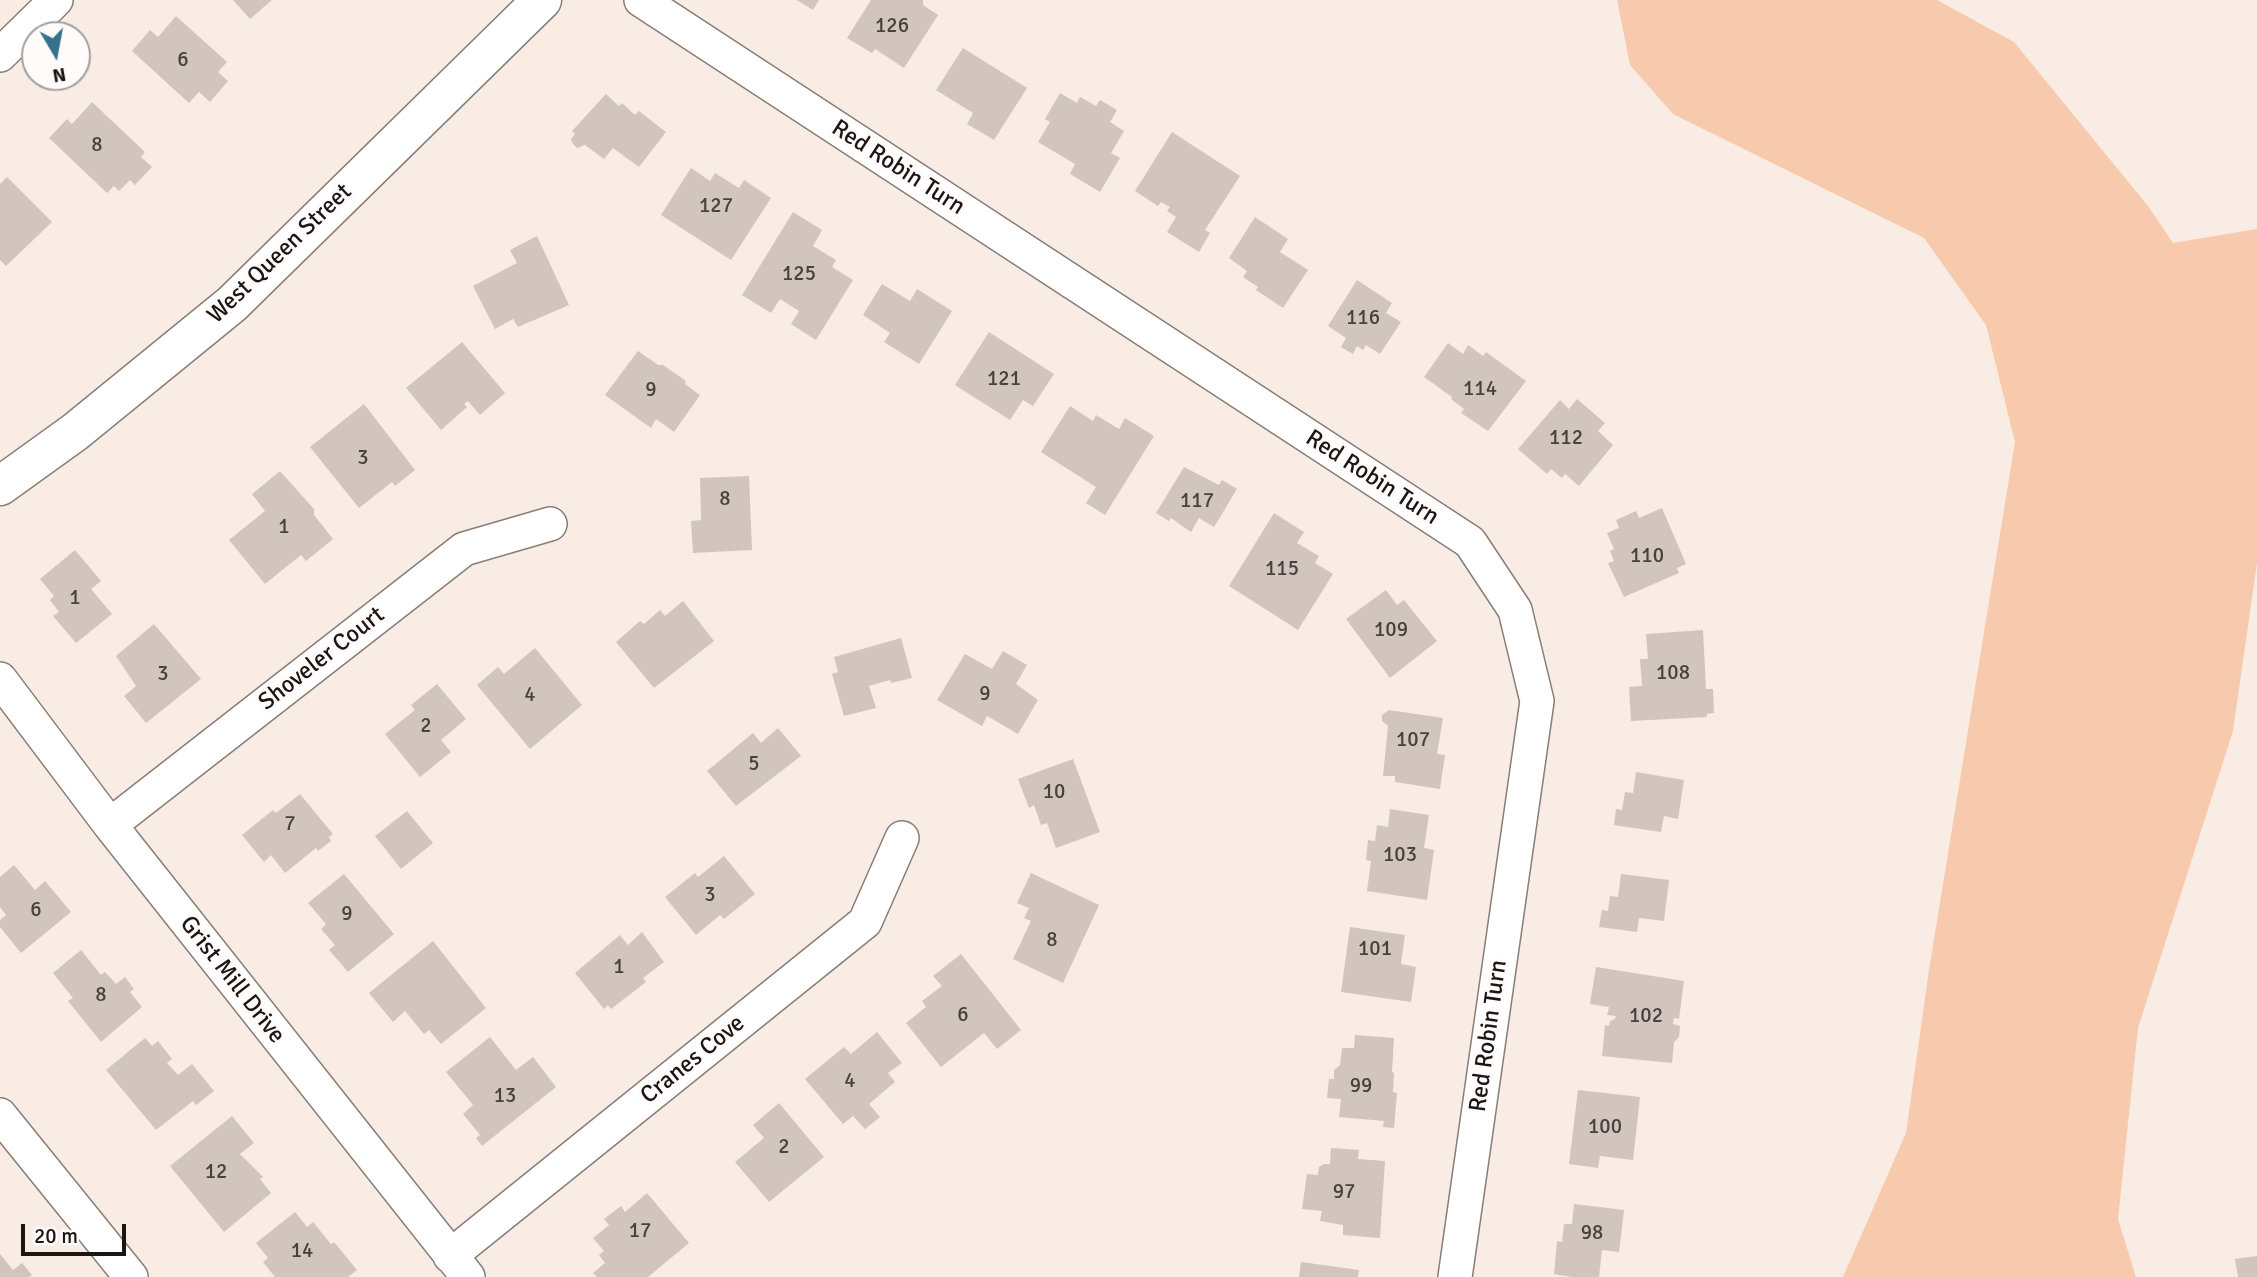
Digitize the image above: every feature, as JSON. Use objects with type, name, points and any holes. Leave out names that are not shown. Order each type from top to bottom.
[{"type":"main road","name":"West Queen Street","points":[[0,485],[75,432],[232,304],[542,0]]},
{"type":"street","points":[[0,55],[56,0]]},
{"type":"street","name":"Red Robin Turn","points":[[641,0],[1470,542],[1516,610],[1537,701],[1455,1277]]},
{"type":"street","name":"Shoveler Court","points":[[110,825],[464,549],[550,524]]},
{"type":"street","name":"Grist Mill Drive","points":[[0,679],[110,825],[459,1266]]},
{"type":"street","name":"Cranes Cove","points":[[459,1266],[865,922],[901,838]]},
{"type":"street","points":[[0,1115],[131,1277]]},
{"type":"shaded area","points":[[1617,0],[1937,0],[2014,42],[2148,206],[2173,243],[2257,229],[2257,563],[2233,731],[2138,1028],[2118,1219],[2136,1277],[1843,1277],[1906,1133],[1929,970],[2015,442],[1986,325],[1924,238],[1673,114],[1630,65]]},
{"type":"building","points":[[233,0],[272,0],[250,19]]},
{"type":"building","points":[[797,0],[819,0],[813,10]]},
{"type":"building","points":[[871,0],[923,0],[923,5],[938,15],[904,68],[875,49],[872,53],[847,38]]},
{"type":"building","points":[[176,16],[227,62],[218,72],[228,81],[210,102],[199,92],[189,103],[132,51],[150,30],[158,37]]},
{"type":"building","points":[[963,48],[1027,88],[994,140],[967,124],[973,113],[936,90]]},
{"type":"building","points":[[1060,93],[1077,103],[1080,97],[1096,106],[1100,100],[1117,110],[1110,122],[1124,131],[1111,153],[1120,158],[1100,192],[1070,174],[1075,164],[1038,142],[1050,122],[1045,119]]},
{"type":"building","points":[[606,94],[635,115],[639,111],[666,132],[639,167],[613,148],[604,159],[585,145],[577,148],[573,144],[571,139],[575,134],[572,131]]},
{"type":"building","points":[[92,102],[145,152],[141,157],[152,167],[135,185],[130,180],[119,191],[114,186],[107,193],[49,138],[67,119],[72,124]]},
{"type":"building","points":[[1172,132],[1240,176],[1205,230],[1210,233],[1199,252],[1167,232],[1176,217],[1167,211],[1170,207],[1161,202],[1158,206],[1135,191]]},
{"type":"building","points":[[691,168],[710,181],[715,173],[739,188],[744,180],[771,198],[731,260],[661,215]]},
{"type":"building","points":[[7,177],[52,222],[6,266],[0,260],[0,184]]},
{"type":"building","points":[[793,212],[822,230],[813,246],[836,260],[832,267],[853,280],[816,340],[791,324],[799,311],[780,299],[771,313],[742,295]]},
{"type":"building","points":[[1255,217],[1288,239],[1280,252],[1308,270],[1283,308],[1256,290],[1258,287],[1243,277],[1247,271],[1229,258]]},
{"type":"building","points":[[537,236],[569,305],[518,327],[513,319],[495,329],[473,286],[517,263],[510,250]]},
{"type":"building","points":[[1357,280],[1392,303],[1386,313],[1401,322],[1380,354],[1366,345],[1363,350],[1357,346],[1353,354],[1341,347],[1346,338],[1328,326]]},
{"type":"building","points":[[882,284],[910,301],[917,289],[952,311],[919,364],[884,342],[890,333],[863,315]]},
{"type":"building","points":[[989,332],[1054,374],[1033,406],[1023,400],[1010,420],[955,385]]},
{"type":"building","points":[[462,342],[505,393],[480,415],[468,401],[464,404],[467,407],[441,430],[406,388]]},
{"type":"building","points":[[1448,343],[1463,354],[1468,345],[1483,356],[1486,352],[1526,381],[1488,431],[1461,413],[1464,409],[1451,399],[1452,397],[1424,377]]},
{"type":"building","points":[[638,351],[686,381],[685,384],[700,395],[674,432],[656,419],[651,428],[605,395]]},
{"type":"building","points":[[1577,399],[1605,423],[1598,431],[1613,445],[1579,486],[1565,474],[1562,478],[1551,469],[1547,474],[1518,449],[1560,400],[1569,409]]},
{"type":"building","points":[[364,404],[415,470],[395,486],[392,482],[359,508],[310,447]]},
{"type":"building","points":[[1070,406],[1093,421],[1096,415],[1119,429],[1125,418],[1154,436],[1105,515],[1086,503],[1096,487],[1041,452]]},
{"type":"building","points":[[1184,467],[1219,485],[1222,480],[1237,489],[1214,527],[1199,518],[1191,532],[1171,518],[1169,521],[1156,513]]},
{"type":"building","points":[[280,471],[314,509],[314,515],[333,539],[306,561],[301,555],[265,584],[229,540],[265,511],[252,494]]},
{"type":"building","points":[[749,476],[752,550],[693,553],[691,521],[701,520],[700,478]]},
{"type":"building","points":[[1662,508],[1686,564],[1677,568],[1679,573],[1624,597],[1608,563],[1614,561],[1610,551],[1614,549],[1607,533],[1619,528],[1616,520],[1636,511],[1639,518]]},
{"type":"building","points":[[1274,513],[1304,532],[1297,543],[1319,556],[1315,563],[1333,574],[1298,630],[1229,586]]},
{"type":"building","points":[[75,550],[101,581],[91,589],[112,614],[76,643],[53,616],[59,612],[50,600],[54,596],[40,579]]},
{"type":"building","points":[[1386,590],[1397,605],[1404,600],[1437,641],[1390,678],[1346,619]]},
{"type":"building","points":[[683,601],[714,641],[654,688],[616,642],[640,621],[644,624],[660,610],[665,616]]},
{"type":"building","points":[[154,624],[201,679],[146,723],[124,696],[136,686],[116,656]]},
{"type":"building","points":[[1703,630],[1706,689],[1713,689],[1714,713],[1707,714],[1707,717],[1631,721],[1629,687],[1642,686],[1640,659],[1648,659],[1646,634]]},
{"type":"building","points":[[901,638],[912,678],[869,686],[876,708],[844,716],[832,674],[838,672],[834,657]]},
{"type":"building","points":[[535,648],[582,705],[530,749],[477,685],[498,667],[504,674]]},
{"type":"building","points":[[1003,651],[1027,665],[1016,684],[1038,700],[1018,734],[987,716],[982,726],[937,700],[965,654],[992,669]]},
{"type":"building","points":[[437,684],[466,719],[441,740],[451,752],[420,777],[385,734],[415,710],[411,705]]},
{"type":"building","points":[[1389,710],[1443,718],[1437,754],[1445,755],[1440,789],[1395,782],[1395,776],[1383,776],[1388,726],[1382,721],[1382,715]]},
{"type":"building","points":[[778,728],[801,756],[736,806],[707,771],[753,733],[761,743]]},
{"type":"building","points":[[1073,759],[1100,832],[1056,848],[1047,823],[1041,825],[1034,805],[1029,808],[1018,779]]},
{"type":"building","points":[[1636,772],[1684,780],[1678,819],[1664,816],[1661,832],[1614,825],[1616,809],[1622,810],[1625,792],[1633,793]]},
{"type":"building","points":[[300,794],[333,834],[329,837],[331,841],[318,851],[316,848],[285,873],[271,855],[264,862],[242,835],[273,810],[276,813]]},
{"type":"building","points":[[1390,809],[1429,815],[1424,848],[1434,850],[1427,900],[1367,891],[1371,861],[1366,860],[1368,840],[1375,841],[1377,825],[1388,827]]},
{"type":"building","points":[[407,811],[433,843],[401,869],[375,836]]},
{"type":"building","points":[[724,856],[755,894],[724,919],[720,915],[696,935],[665,897],[695,873],[698,877]]},
{"type":"building","points":[[14,865],[35,890],[45,881],[71,912],[21,953],[0,927],[0,920],[6,915],[0,907],[0,877]]},
{"type":"building","points":[[1031,873],[1099,905],[1063,983],[1013,959],[1031,921],[1024,918],[1029,908],[1017,903]]},
{"type":"building","points":[[344,874],[394,934],[348,972],[329,950],[335,945],[321,929],[326,924],[308,903]]},
{"type":"building","points":[[1621,874],[1669,880],[1664,921],[1639,918],[1637,932],[1599,927],[1602,910],[1608,911],[1610,896],[1618,897]]},
{"type":"building","points":[[1350,927],[1405,935],[1401,964],[1416,967],[1411,1002],[1341,992]]},
{"type":"building","points":[[642,932],[664,962],[643,978],[646,982],[611,1009],[608,1005],[604,1009],[575,973],[620,935],[628,945]]},
{"type":"building","points":[[433,941],[486,1008],[441,1044],[429,1030],[424,1034],[405,1011],[393,1022],[369,993]]},
{"type":"building","points":[[81,950],[101,975],[105,972],[116,984],[125,977],[134,989],[130,992],[142,1007],[101,1042],[68,1001],[73,998],[53,973]]},
{"type":"building","points":[[961,954],[1021,1030],[997,1049],[984,1033],[941,1067],[906,1023],[926,1007],[922,1001],[942,986],[933,976]]},
{"type":"building","points":[[1596,967],[1684,981],[1679,1019],[1674,1018],[1673,1024],[1680,1026],[1679,1037],[1674,1042],[1672,1063],[1602,1056],[1605,1025],[1609,1026],[1616,1016],[1607,1015],[1609,1007],[1590,1004]]},
{"type":"building","points":[[877,1032],[902,1063],[888,1073],[895,1082],[869,1104],[880,1117],[865,1129],[853,1116],[843,1124],[805,1079],[844,1047],[851,1054]]},
{"type":"building","points":[[1355,1035],[1394,1038],[1393,1092],[1397,1093],[1394,1128],[1383,1127],[1384,1121],[1339,1117],[1341,1099],[1327,1098],[1329,1079],[1334,1079],[1334,1070],[1340,1065],[1342,1048],[1354,1048]]},
{"type":"building","points":[[490,1037],[516,1070],[533,1057],[556,1087],[482,1146],[476,1138],[480,1135],[463,1114],[473,1105],[446,1072]]},
{"type":"building","points":[[145,1038],[152,1046],[158,1041],[172,1059],[167,1063],[178,1075],[192,1064],[214,1091],[196,1105],[193,1101],[156,1130],[106,1070]]},
{"type":"building","points":[[1578,1090],[1640,1097],[1633,1160],[1600,1156],[1598,1168],[1569,1164]]},
{"type":"building","points":[[779,1103],[824,1157],[769,1202],[735,1162],[764,1138],[753,1125]]},
{"type":"building","points":[[232,1116],[254,1143],[240,1154],[263,1177],[260,1179],[271,1193],[224,1232],[170,1166]]},
{"type":"building","points":[[1331,1148],[1359,1150],[1358,1159],[1385,1161],[1380,1238],[1343,1235],[1343,1225],[1320,1221],[1322,1211],[1302,1209],[1307,1174],[1318,1175],[1319,1167],[1330,1164]]},
{"type":"building","points":[[647,1193],[689,1243],[648,1277],[597,1277],[593,1273],[605,1263],[599,1255],[604,1251],[593,1238],[609,1225],[604,1219],[621,1206],[625,1212]]},
{"type":"building","points":[[1574,1204],[1624,1210],[1619,1252],[1602,1250],[1599,1277],[1554,1274],[1557,1241],[1562,1242],[1564,1224],[1572,1224]]},
{"type":"building","points":[[295,1212],[307,1227],[313,1222],[357,1270],[348,1277],[275,1277],[263,1262],[268,1258],[256,1243]]},
{"type":"building","points":[[0,1254],[13,1270],[22,1263],[32,1275],[0,1277]]},
{"type":"building","points":[[2257,1256],[2257,1277],[2238,1277],[2235,1259]]},
{"type":"building","points":[[1301,1262],[1359,1270],[1358,1277],[1299,1277]]}]
